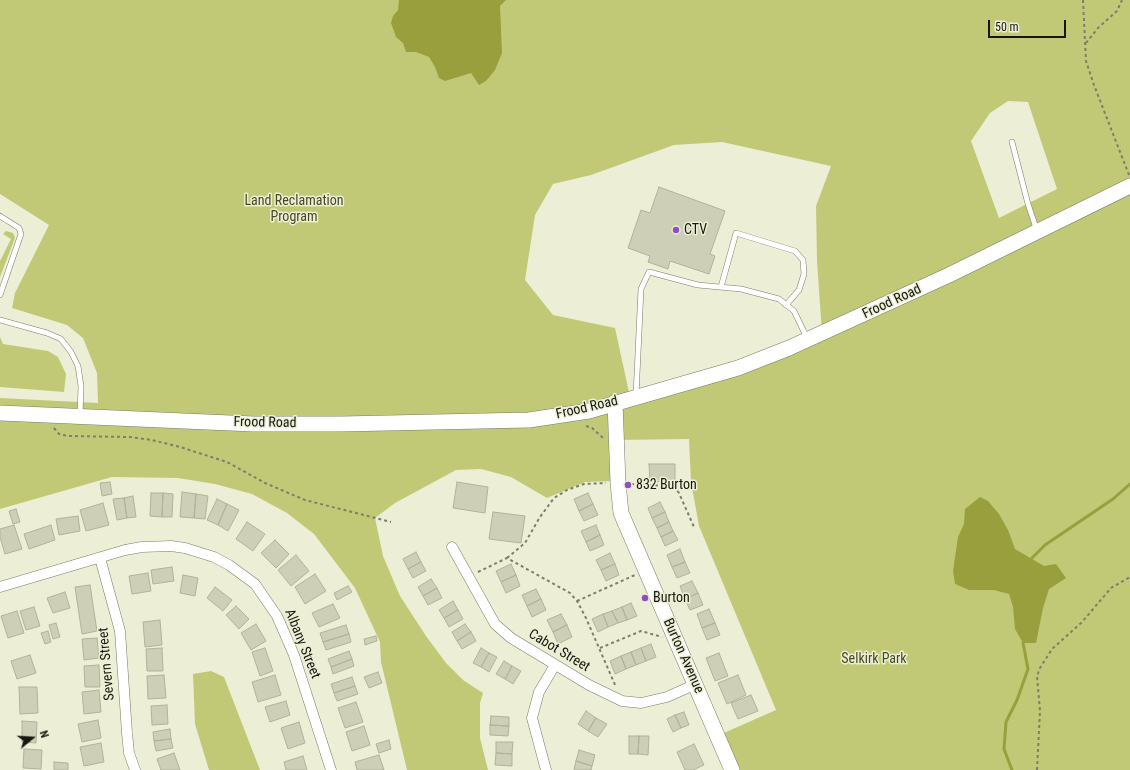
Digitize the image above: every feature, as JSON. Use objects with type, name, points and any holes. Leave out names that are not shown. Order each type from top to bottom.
[{"type":"street","name":"Frood Road","points":[[0,413],[253,424],[495,422],[529,420],[589,411],[615,402],[738,368],[808,340],[949,275],[1130,186]]},
{"type":"street","name":"Burton Avenue","points":[[615,402],[612,483],[621,513],[627,530],[696,684],[732,770]]},
{"type":"street","name":"Albany Street","points":[[0,587],[142,547],[171,546],[186,548],[224,562],[255,584],[277,616],[294,655],[331,770]]},
{"type":"street","name":"Cabot Street","points":[[452,547],[495,624],[511,638],[554,665],[622,701],[642,703],[696,684]]},
{"type":"street","name":"Severn Street","points":[[100,558],[122,645],[129,753],[135,770]]},
{"type":"street","points":[[546,770],[532,718],[539,692],[554,665]]},
{"type":"lane","points":[[1012,142],[1037,232]]},
{"type":"lane","points":[[0,216],[19,228],[21,234],[0,295]]},
{"type":"lane","points":[[721,287],[736,233],[795,251],[803,260],[804,274],[799,290],[786,304]]},
{"type":"lane","points":[[636,397],[641,289],[650,272],[698,285],[741,289],[779,299],[794,311],[808,340]]},
{"type":"lane","points":[[0,320],[47,333],[60,339],[71,352],[78,366],[81,386],[80,416]]},
{"type":"path","points":[[1083,0],[1086,61],[1130,178]]},
{"type":"path","points":[[1085,44],[1098,28],[1117,11],[1122,0]]},
{"type":"path","points":[[59,434],[68,436],[130,437],[152,440],[180,447],[227,462],[266,483],[305,500],[392,522]]},
{"type":"path","points":[[468,577],[507,558],[525,543],[540,517],[554,498],[567,490],[584,484],[612,483],[666,486],[675,488],[679,493],[694,527]]},
{"type":"path","points":[[507,558],[562,588],[577,601],[600,648],[622,701]]},
{"type":"path","points":[[577,601],[636,575]]},
{"type":"path","points":[[1037,770],[1040,711],[1037,676],[1040,668],[1052,649],[1082,622],[1111,588],[1130,577]]},
{"type":"path","points":[[600,648],[641,631],[663,637]]},
{"type":"green space","points":[[0,0],[1130,0],[1130,770],[732,770],[717,736],[776,710],[699,526],[691,482],[689,439],[615,440],[617,481],[585,482],[547,498],[511,477],[481,469],[456,470],[395,503],[375,518],[383,556],[400,596],[426,636],[446,663],[463,680],[483,693],[480,703],[480,738],[488,770],[407,770],[381,662],[380,642],[355,588],[314,534],[287,513],[252,494],[215,484],[178,478],[112,477],[0,509],[0,398],[98,403],[97,373],[83,338],[67,325],[12,308],[15,293],[49,225],[0,194]],"holes":[[[1008,101],[1028,102],[1057,189],[999,218],[971,141],[990,113]],[[722,142],[831,166],[816,206],[817,261],[822,333],[630,397],[615,328],[553,315],[525,280],[535,215],[553,184],[591,175],[674,145]]]},
{"type":"green space","points":[[6,231],[13,233],[15,238],[0,277],[0,261],[11,239],[3,234]]},
{"type":"green space","points":[[0,337],[3,344],[48,351],[58,357],[66,374],[64,392],[0,387]]},
{"type":"green space","points":[[211,671],[224,677],[260,770],[209,770],[195,724],[193,674]]},
{"type":"shaded area","points":[[399,0],[506,0],[500,6],[502,53],[495,70],[486,81],[479,85],[471,73],[445,81],[439,78],[429,57],[416,52],[406,52],[403,43],[396,37],[391,23],[393,16],[398,10]]},
{"type":"shaded area","points":[[980,497],[988,501],[999,514],[1008,530],[1015,549],[1044,566],[1056,564],[1066,578],[1049,589],[1043,608],[1036,643],[1023,643],[1015,629],[1013,607],[1009,594],[994,590],[969,590],[955,584],[953,571],[958,537],[964,524],[965,509]]},
{"type":"building","name":"CTV","points":[[659,187],[725,211],[710,254],[715,256],[709,274],[670,261],[668,269],[648,262],[650,256],[628,248],[641,210],[650,213]]},
{"type":"building","points":[[649,464],[675,464],[675,481],[650,482]]},
{"type":"building","points":[[110,482],[112,494],[102,496],[100,483]]},
{"type":"building","points":[[457,482],[488,487],[485,513],[453,508]]},
{"type":"building","points":[[182,492],[196,494],[194,518],[180,517]]},
{"type":"building","points":[[151,493],[163,493],[162,517],[150,516]]},
{"type":"building","points":[[163,493],[173,494],[172,517],[162,517]]},
{"type":"building","points":[[588,493],[593,504],[579,511],[574,499]]},
{"type":"building","points":[[196,494],[208,496],[205,519],[194,518]]},
{"type":"building","points":[[133,496],[136,517],[127,518],[124,498]]},
{"type":"building","points":[[124,498],[127,518],[117,520],[113,499]]},
{"type":"building","points":[[217,499],[227,504],[218,525],[207,520]]},
{"type":"building","points":[[660,502],[665,512],[652,518],[648,508]]},
{"type":"building","points":[[103,503],[109,525],[86,531],[80,510]]},
{"type":"building","points":[[227,504],[239,510],[228,531],[218,525]]},
{"type":"building","points":[[593,504],[598,515],[584,521],[579,511]]},
{"type":"building","points":[[16,509],[20,522],[13,524],[9,511]]},
{"type":"building","points":[[493,512],[525,516],[521,543],[489,539]]},
{"type":"building","points":[[665,512],[669,522],[657,528],[652,518]]},
{"type":"building","points":[[78,516],[80,531],[59,535],[56,519]]},
{"type":"building","points":[[247,522],[265,534],[253,551],[236,539]]},
{"type":"building","points":[[669,522],[673,531],[661,537],[657,528]]},
{"type":"building","points":[[14,525],[22,549],[5,554],[0,537],[0,529]]},
{"type":"building","points":[[51,525],[55,540],[29,549],[24,534]]},
{"type":"building","points":[[596,525],[600,535],[586,542],[581,531]]},
{"type":"building","points":[[673,531],[678,540],[665,546],[661,537]]},
{"type":"building","points":[[600,535],[604,545],[590,551],[586,542]]},
{"type":"building","points":[[275,540],[289,554],[276,568],[261,553]]},
{"type":"building","points":[[680,549],[685,562],[672,567],[667,555]]},
{"type":"building","points":[[416,552],[421,562],[408,569],[403,559]]},
{"type":"building","points":[[610,553],[615,564],[601,570],[596,560]]},
{"type":"building","points":[[296,555],[309,571],[291,586],[278,570]]},
{"type":"building","points":[[421,562],[426,571],[413,578],[408,569]]},
{"type":"building","points":[[685,562],[690,573],[677,578],[672,567]]},
{"type":"building","points":[[511,564],[516,575],[501,582],[496,571]]},
{"type":"building","points":[[615,564],[619,575],[606,581],[601,570]]},
{"type":"building","points":[[172,567],[174,581],[153,584],[151,570]]},
{"type":"building","points":[[148,573],[151,591],[132,594],[129,576]]},
{"type":"building","points":[[315,574],[326,591],[305,604],[295,587]]},
{"type":"building","points":[[183,575],[198,578],[195,596],[180,593]]},
{"type":"building","points":[[516,575],[520,586],[506,593],[501,582]]},
{"type":"building","points":[[431,579],[437,588],[423,596],[418,587]]},
{"type":"building","points":[[692,581],[698,593],[685,599],[680,586]]},
{"type":"building","points":[[90,585],[97,631],[82,634],[75,587]]},
{"type":"building","points":[[348,586],[352,592],[337,600],[334,593]]},
{"type":"building","points":[[215,587],[232,600],[223,611],[207,598]]},
{"type":"building","points":[[437,588],[442,598],[428,605],[423,596]]},
{"type":"building","points":[[536,589],[541,599],[527,606],[522,595]]},
{"type":"building","points":[[65,592],[70,608],[53,613],[47,598]]},
{"type":"building","points":[[698,593],[703,605],[690,610],[685,599]]},
{"type":"building","points":[[541,599],[546,610],[532,617],[527,606]]},
{"type":"building","points":[[453,601],[458,610],[444,618],[439,610]]},
{"type":"building","points":[[631,603],[637,616],[627,620],[622,607]]},
{"type":"building","points":[[333,604],[340,618],[319,627],[312,613]]},
{"type":"building","points":[[236,606],[249,619],[239,629],[226,615]]},
{"type":"building","points":[[34,607],[40,626],[26,630],[20,611]]},
{"type":"building","points":[[622,607],[627,620],[618,623],[612,611]]},
{"type":"building","points":[[709,609],[715,623],[702,628],[697,614]]},
{"type":"building","points":[[458,610],[463,619],[449,627],[444,618]]},
{"type":"building","points":[[17,611],[24,633],[8,638],[1,616]]},
{"type":"building","points":[[612,611],[618,623],[608,627],[603,614]]},
{"type":"building","points":[[561,614],[567,625],[553,632],[547,620]]},
{"type":"building","points":[[603,614],[608,627],[598,632],[592,619]]},
{"type":"building","points":[[160,620],[162,645],[145,647],[143,622]]},
{"type":"building","points":[[56,623],[60,637],[53,639],[49,625]]},
{"type":"building","points":[[715,623],[720,635],[707,640],[702,628]]},
{"type":"building","points":[[256,624],[266,641],[251,650],[241,633]]},
{"type":"building","points":[[465,624],[471,632],[457,641],[452,632]]},
{"type":"building","points":[[346,625],[349,634],[323,642],[320,633]]},
{"type":"building","points":[[567,625],[572,637],[558,644],[553,632]]},
{"type":"building","points":[[48,631],[51,642],[45,644],[41,633]]},
{"type":"building","points":[[471,632],[476,641],[462,649],[457,641]]},
{"type":"building","points":[[349,634],[351,642],[326,650],[323,642]]},
{"type":"building","points":[[376,636],[377,641],[365,645],[364,639]]},
{"type":"building","points":[[97,638],[99,658],[84,660],[82,639]]},
{"type":"building","points":[[651,644],[656,657],[646,661],[641,648]]},
{"type":"building","points":[[162,648],[163,671],[147,671],[146,649]]},
{"type":"building","points":[[265,648],[273,671],[260,676],[252,652]]},
{"type":"building","points":[[481,648],[489,653],[481,667],[473,663]]},
{"type":"building","points":[[641,648],[646,661],[636,665],[631,652]]},
{"type":"building","points":[[349,651],[352,659],[331,667],[328,659]]},
{"type":"building","points":[[631,652],[636,665],[626,669],[621,656]]},
{"type":"building","points":[[489,653],[497,657],[489,672],[481,667]]},
{"type":"building","points":[[719,653],[728,676],[715,681],[706,658]]},
{"type":"building","points":[[30,655],[36,673],[17,679],[11,661]]},
{"type":"building","points":[[621,656],[626,669],[615,674],[610,661]]},
{"type":"building","points":[[352,659],[354,666],[333,674],[331,667]]},
{"type":"building","points":[[504,661],[512,666],[505,679],[496,674]]},
{"type":"building","points":[[99,665],[100,687],[85,687],[84,666]]},
{"type":"building","points":[[512,666],[521,671],[513,684],[505,679]]},
{"type":"building","points":[[378,672],[382,683],[369,688],[364,677]]},
{"type":"building","points":[[164,675],[166,698],[148,699],[147,676]]},
{"type":"building","points":[[275,675],[281,695],[258,702],[252,682]]},
{"type":"building","points":[[738,675],[746,695],[727,704],[718,683]]},
{"type":"building","points":[[352,677],[355,686],[334,693],[331,684]]},
{"type":"building","points":[[355,686],[358,694],[337,701],[334,693]]},
{"type":"building","points":[[19,687],[37,687],[38,713],[20,714]]},
{"type":"building","points":[[99,690],[101,712],[84,714],[82,692]]},
{"type":"building","points":[[751,695],[758,711],[738,719],[731,703]]},
{"type":"building","points":[[286,701],[290,715],[270,722],[265,707]]},
{"type":"building","points":[[356,702],[363,722],[345,728],[338,708]]},
{"type":"building","points":[[167,705],[168,724],[152,725],[151,706]]},
{"type":"building","points":[[586,711],[596,718],[588,731],[578,724]]},
{"type":"building","points":[[684,712],[689,725],[681,728],[675,715]]},
{"type":"building","points":[[675,715],[681,728],[673,732],[667,719]]},
{"type":"building","points":[[491,716],[509,717],[509,726],[490,725]]},
{"type":"building","points":[[596,718],[607,724],[598,737],[588,731]]},
{"type":"building","points":[[98,720],[101,738],[82,742],[78,724]]},
{"type":"building","points":[[22,721],[37,722],[36,743],[22,742]]},
{"type":"building","points":[[299,722],[305,743],[288,749],[281,728]]},
{"type":"building","points":[[490,725],[509,726],[508,736],[490,735]]},
{"type":"building","points":[[364,726],[370,745],[352,751],[346,732]]},
{"type":"building","points":[[170,729],[171,739],[154,741],[153,732]]},
{"type":"building","points":[[629,736],[639,736],[638,754],[629,754]]},
{"type":"building","points":[[639,736],[649,736],[648,755],[638,754]]},
{"type":"building","points":[[171,739],[173,748],[156,751],[154,741]]},
{"type":"building","points":[[389,740],[391,749],[379,753],[376,744]]},
{"type":"building","points":[[496,742],[513,742],[512,754],[496,753]]},
{"type":"building","points":[[101,743],[104,762],[84,766],[80,747]]},
{"type":"building","points":[[694,744],[704,765],[693,770],[685,770],[677,752]]},
{"type":"building","points":[[24,749],[42,750],[41,769],[23,768]]},
{"type":"building","points":[[579,750],[595,755],[592,766],[576,761]]},
{"type":"building","points":[[174,753],[180,770],[161,770],[157,759]]},
{"type":"building","points":[[496,753],[512,754],[512,766],[495,765]]},
{"type":"building","points":[[379,755],[384,770],[357,770],[355,762]]},
{"type":"building","points":[[303,756],[307,770],[286,770],[284,762]]},
{"type":"building","points":[[576,761],[592,766],[591,770],[574,770]]},
{"type":"building","points":[[54,762],[68,763],[68,770],[54,770]]},
{"type":"waterway","points":[[1032,558],[1045,545],[1113,499],[1130,484]]},
{"type":"waterway","points":[[1012,770],[1004,749],[1006,722],[1017,700],[1028,669],[1023,643]]},
{"type":"place","name":"CTV","points":[[676,230]]},
{"type":"place","name":"832 Burton","points":[[628,485]]},
{"type":"place","name":"Burton","points":[[645,598]]},
{"type":"park label","name":"Land Reclamation Program","points":[[294,210]]},
{"type":"park label","name":"Selkirk Park","points":[[874,659]]}]
